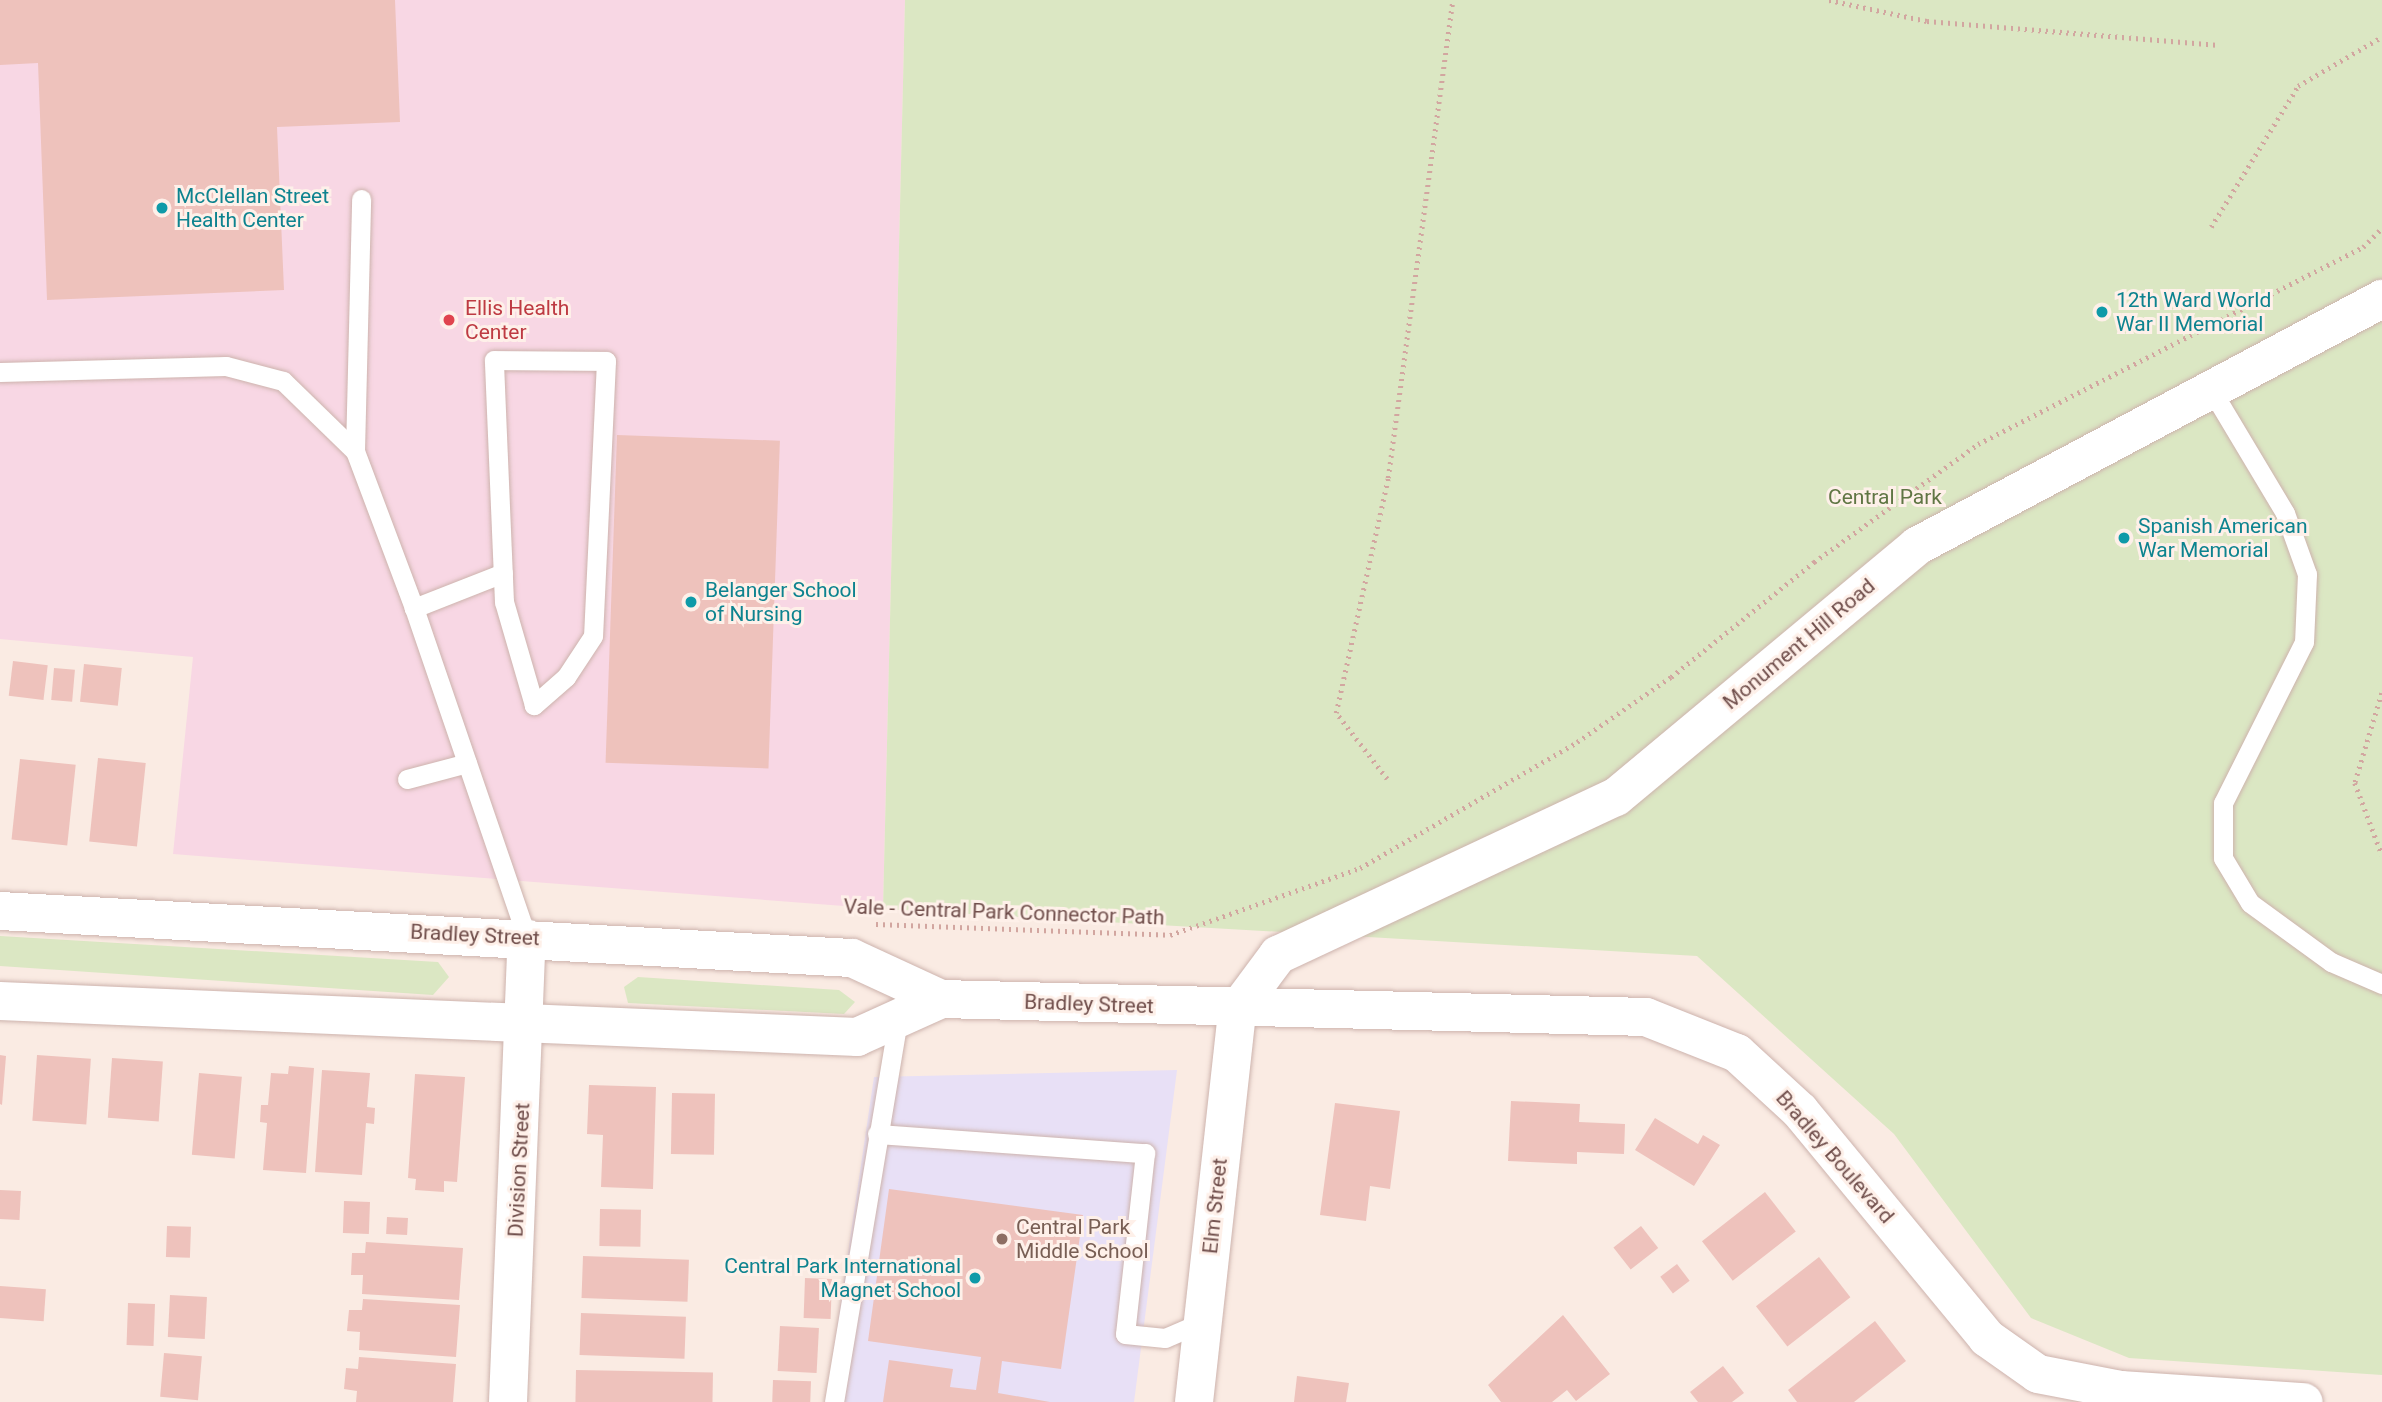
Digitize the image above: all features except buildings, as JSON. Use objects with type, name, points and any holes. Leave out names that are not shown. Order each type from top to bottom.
[{"type":"street","name":"Monument Hill Road","points":[[1237,1010],[1278,955],[1616,797],[1917,546],[2382,299]]},
{"type":"street","name":"Bradley Street","points":[[0,911],[852,958],[941,999],[1237,1010]]},
{"type":"street","name":"Division Street","points":[[508,1402],[526,1022],[527,938]]},
{"type":"street","name":"Bradley Street","points":[[0,1001],[857,1037],[941,999]]},
{"type":"street","name":"Elm Street","points":[[1194,1402],[1237,1010]]},
{"type":"street","name":"Bradley Boulevard","points":[[1237,1010],[1646,1017],[1737,1053],[1782,1094],[1987,1338],[2038,1374],[2121,1390],[2304,1402]]},
{"type":"lane","points":[[361,199],[355,451],[414,608],[527,938]]},
{"type":"lane","points":[[494,360],[606,361],[593,636],[566,677],[534,705],[504,601],[503,573],[494,360]]},
{"type":"lane","points":[[0,372],[226,366],[283,381],[355,451]]},
{"type":"lane","points":[[2212,391],[2285,513],[2307,574],[2304,642],[2224,803],[2223,858],[2250,903],[2331,962],[2382,984]]},
{"type":"lane","points":[[414,608],[503,573]]},
{"type":"lane","points":[[407,779],[467,763]]},
{"type":"lane","points":[[834,1402],[898,1019]]},
{"type":"lane","points":[[877,1134],[1145,1153],[1125,1334],[1165,1338],[1202,1322]]},
{"type":"path","points":[[1387,779],[1336,713],[1388,478],[1452,0]]},
{"type":"path","points":[[1829,0],[1927,21],[2216,46]]},
{"type":"path","points":[[2211,227],[2298,86],[2382,37]]},
{"type":"path","name":"Vale - Central Park Connector Path","points":[[865,924],[1170,934],[1360,868],[1577,742],[1671,677],[1814,562],[1978,444],[2364,247],[2382,228]]},
{"type":"path","points":[[2382,693],[2355,783],[2382,855]]},
{"type":"shaded area","name":"Ellis Health Center","points":[[0,0],[905,0],[883,909],[173,854],[193,657],[0,639]]},
{"type":"shaded area","name":"Central Park Middle School","points":[[1177,1070],[1134,1402],[826,1402],[874,1077]]},
{"type":"green space","name":"Central Park","points":[[905,0],[2382,0],[2382,1375],[2129,1358],[2031,1318],[1894,1134],[1697,956],[883,909]]},
{"type":"green space","points":[[0,936],[438,962],[449,977],[433,995],[0,966]]},
{"type":"green space","points":[[638,977],[839,990],[855,1002],[844,1014],[628,1003],[624,987]]},
{"type":"place","name":"McClellan Street Health Center","points":[[162,208]]},
{"type":"place","name":"12th Ward World War II Memorial","points":[[2102,312]]},
{"type":"place","name":"Ellis Health Center","points":[[449,320]]},
{"type":"place","name":"Spanish American War Memorial","points":[[2124,538]]},
{"type":"place","name":"Belanger School of Nursing","points":[[691,602]]},
{"type":"place","name":"Central Park Middle School","points":[[1002,1239]]},
{"type":"place","name":"Central Park International Magnet School","points":[[975,1278]]}]
